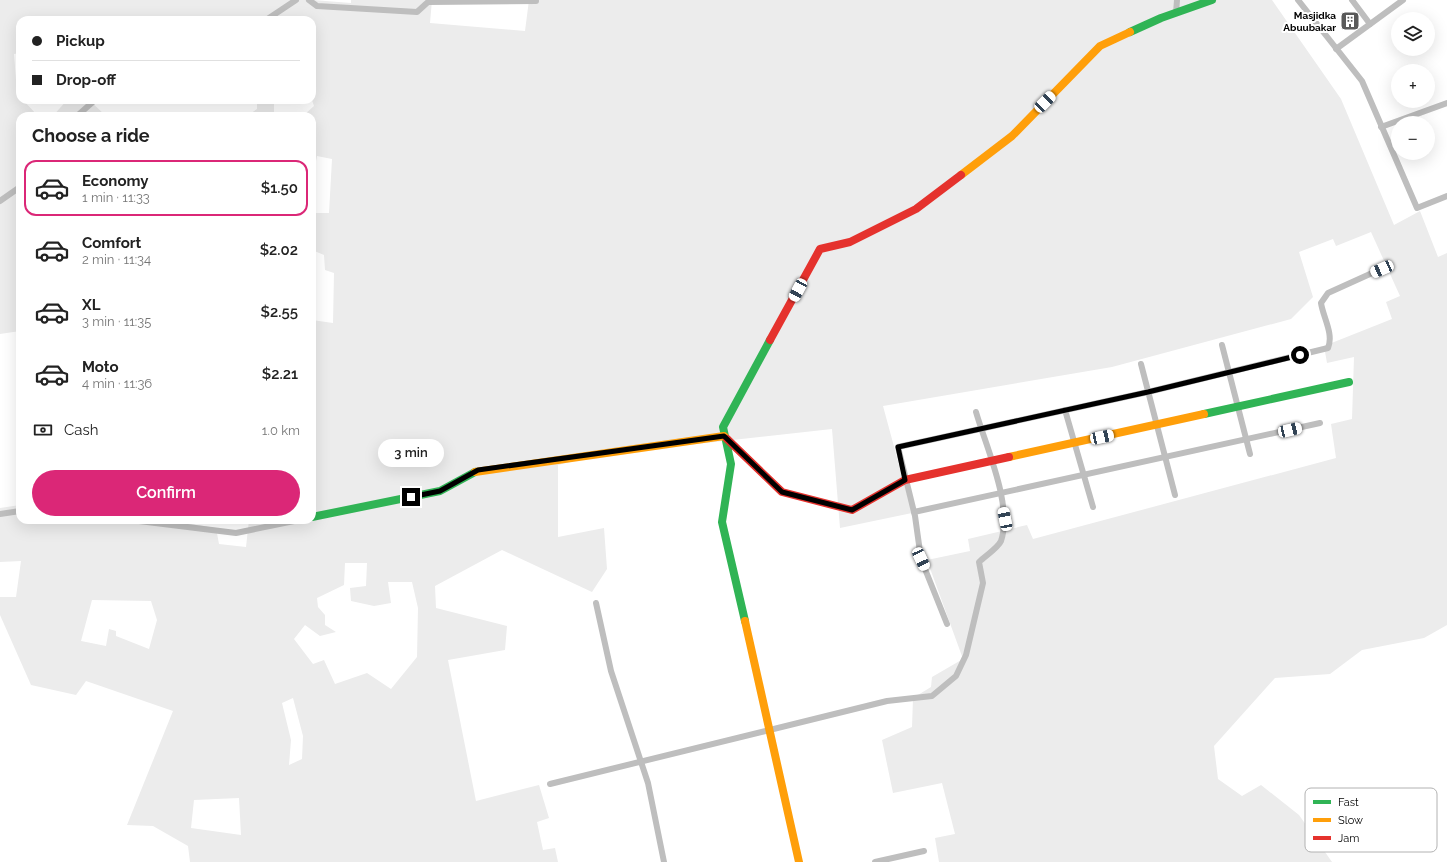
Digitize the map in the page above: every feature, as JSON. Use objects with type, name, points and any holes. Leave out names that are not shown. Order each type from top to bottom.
[{"type":"street","points":[[272,16],[296,0]]},
{"type":"street","points":[[309,0],[317,6],[417,12],[428,2],[536,1]]},
{"type":"street","points":[[1176,13],[1178,0]]},
{"type":"street","points":[[799,862],[722,522],[731,464],[723,427],[820,249],[850,242],[916,209],[1012,136],[1100,46],[1176,13],[1212,0]]},
{"type":"street","points":[[1298,0],[1362,81],[1416,208],[1447,196]]},
{"type":"street","points":[[1352,0],[1370,24]]},
{"type":"street","points":[[1336,49],[1403,0]]},
{"type":"street","points":[[1381,127],[1447,103]]},
{"type":"street","points":[[81,112],[90,104]]},
{"type":"street","points":[[0,201],[16,190]]},
{"type":"street","points":[[947,624],[921,559],[914,512],[898,447],[1148,392],[1328,348],[1330,335],[1321,303],[1328,293],[1382,269]]},
{"type":"street","points":[[1222,345],[1250,454]]},
{"type":"street","points":[[1140,364],[1175,495]]},
{"type":"street","points":[[724,436],[782,492],[852,510],[905,480],[1349,382]]},
{"type":"street","points":[[1065,410],[1093,507]]},
{"type":"street","points":[[550,784],[770,731],[886,701],[932,696],[956,676],[966,655],[983,583],[979,562],[1000,542],[1005,519],[993,461],[976,412]]},
{"type":"street","points":[[914,512],[1320,424]]},
{"type":"street","points":[[316,516],[440,491],[478,470],[724,436]]},
{"type":"street","points":[[0,514],[16,512]]},
{"type":"street","points":[[163,524],[236,533],[280,524]]},
{"type":"street","points":[[596,603],[611,670],[648,784],[664,862]]},
{"type":"street","points":[[875,862],[924,851]]},
{"type":"shaded area","points":[[0,0],[313,0],[351,3],[351,0],[432,0],[430,23],[525,31],[529,0],[1272,0],[1341,99],[1394,225],[1420,211],[1438,257],[1447,253],[1447,625],[1424,638],[1362,650],[1330,674],[1275,678],[1214,746],[1218,779],[1242,796],[1261,785],[1299,815],[1305,824],[1305,852],[1325,852],[1332,862],[939,862],[935,838],[955,834],[942,783],[893,793],[882,740],[912,727],[913,698],[931,687],[932,677],[963,659],[927,560],[970,551],[968,539],[1027,525],[1033,539],[1336,458],[1331,424],[1352,419],[1354,357],[1327,363],[1324,346],[1392,319],[1386,302],[1400,296],[1371,232],[1336,246],[1333,239],[1299,252],[1313,297],[1291,319],[1112,367],[883,406],[912,513],[840,528],[832,429],[598,455],[558,465],[558,537],[604,528],[607,569],[592,592],[502,550],[435,586],[436,608],[507,626],[505,650],[448,660],[476,801],[539,785],[549,818],[537,822],[543,850],[555,848],[558,862],[190,862],[188,846],[153,826],[127,825],[173,711],[86,681],[76,695],[31,685],[0,615],[0,597],[16,597],[21,561],[0,562],[0,508],[16,506],[16,524],[190,524],[216,528],[219,544],[246,547],[249,524],[316,524],[316,321],[333,323],[334,273],[325,270],[324,255],[316,252],[316,213],[329,213],[332,159],[317,156],[316,161],[316,112],[307,112],[314,106],[313,104],[316,104],[316,16],[16,16],[16,54],[14,54],[16,104],[27,104],[34,112],[16,112],[16,332],[0,334]],"holes":[[[345,563],[367,563],[366,586],[350,588],[351,601],[374,606],[391,603],[388,582],[412,582],[418,608],[417,657],[391,689],[367,673],[335,684],[324,660],[313,664],[294,639],[305,625],[320,636],[336,632],[325,625],[325,615],[318,607],[317,598],[344,585]],[[92,600],[151,601],[157,620],[149,649],[116,636],[116,631],[109,629],[106,646],[81,641]],[[293,698],[303,736],[302,759],[289,765],[291,740],[282,703]],[[239,798],[241,835],[191,828],[194,800]]]},
{"type":"shaded area","points":[[64,104],[93,104],[102,112],[56,112]]},
{"type":"shaded area","points":[[257,104],[274,104],[274,112],[253,112],[257,109]]},
{"type":"building","name":"Masjidka Abuubakar","points":[[1355,14],[1356,28],[1344,28],[1343,15]]},
{"type":"traffic: fast","points":[[1130,32],[1161,18],[1212,0]]},
{"type":"traffic: fast","points":[[745,621],[722,522],[731,464],[723,427],[770,340]]},
{"type":"traffic: fast","points":[[1204,414],[1349,382]]},
{"type":"traffic: fast","points":[[316,516],[440,491],[475,472]]},
{"type":"traffic: slow","points":[[961,175],[1012,136],[1100,46],[1130,32]]},
{"type":"traffic: slow","points":[[1009,457],[1204,414]]},
{"type":"traffic: slow","points":[[475,472],[724,436],[727,439]]},
{"type":"traffic: slow","points":[[745,621],[799,862]]},
{"type":"traffic: jam","points":[[770,340],[820,249],[850,242],[916,209],[961,175]]},
{"type":"traffic: jam","points":[[727,439],[782,492],[852,510],[905,480],[1009,457]]},
{"type":"place","name":"Masjidka Abuubakar","points":[[1350,21]]},
{"type":"route","points":[[411,497],[440,491],[478,470],[724,436],[782,492],[852,510],[905,480],[898,447],[1148,392],[1300,355]]}]
